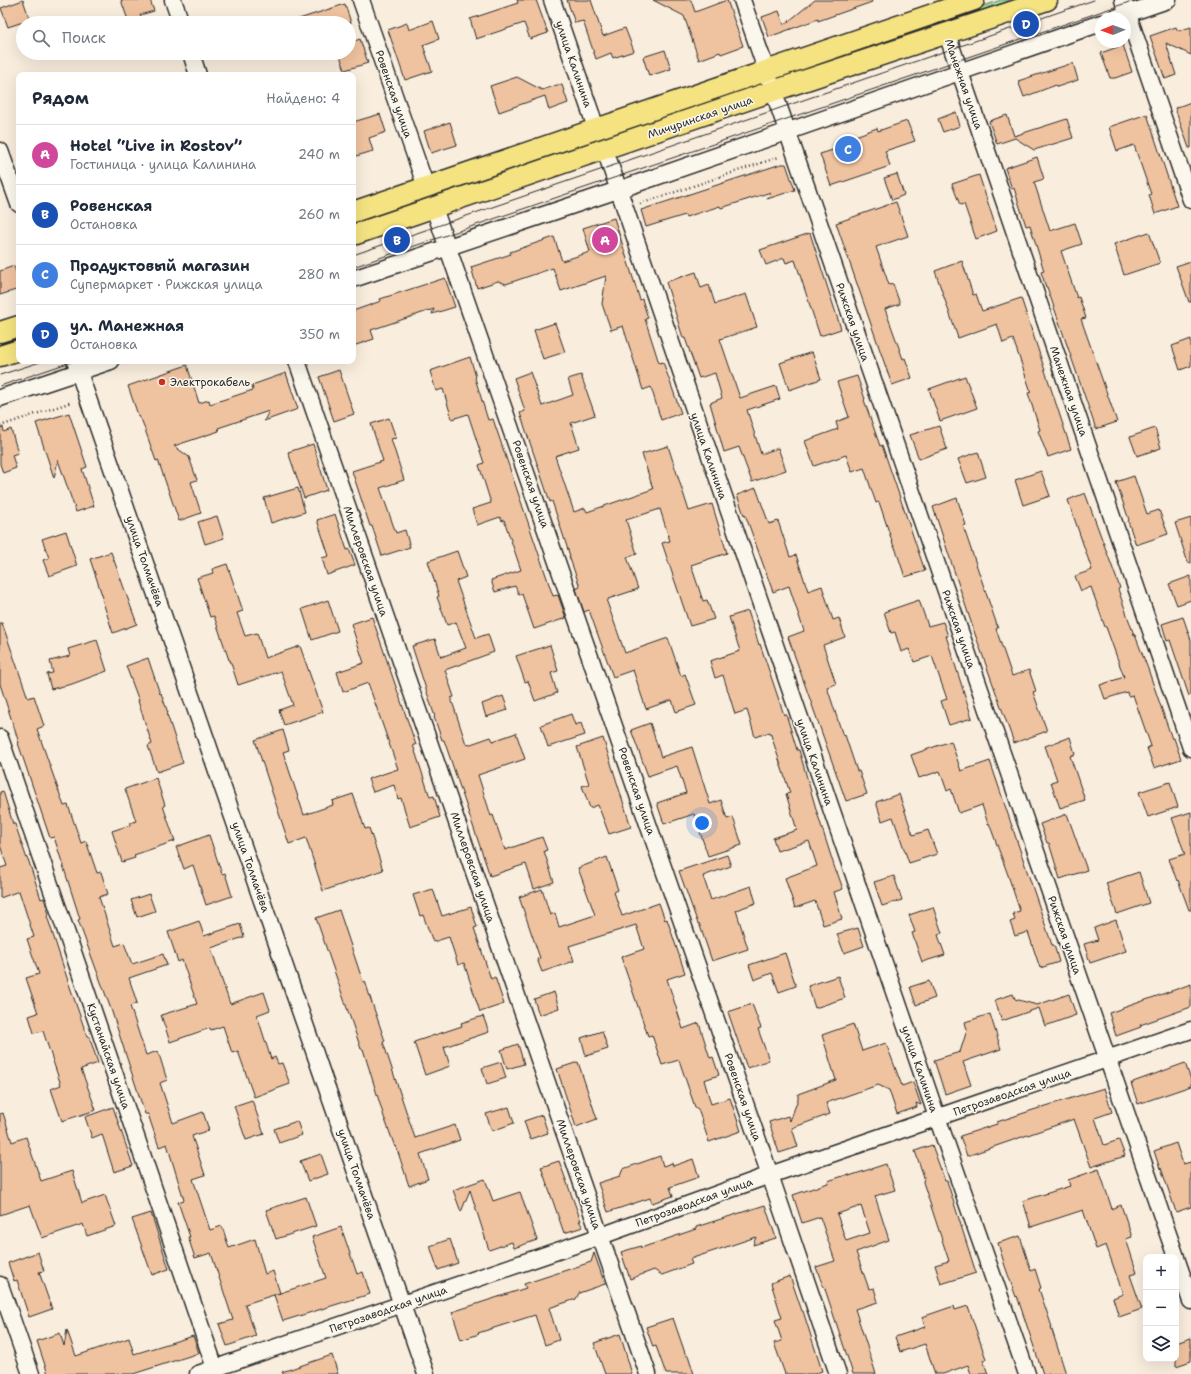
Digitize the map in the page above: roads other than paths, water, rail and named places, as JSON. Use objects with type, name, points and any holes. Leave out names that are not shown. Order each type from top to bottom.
[{"type":"main road","name":"Мичуринская улица","points":[[356,211],[766,70],[936,6],[974,0]]},
{"type":"main road","name":"Мичуринская улица","points":[[356,234],[605,150],[773,91],[1047,0]]},
{"type":"main road","points":[[0,332],[16,327]]},
{"type":"main road","points":[[0,356],[16,351]]},
{"type":"street","points":[[173,0],[179,16]]},
{"type":"street","name":"Ровенская улица","points":[[361,0],[426,187]]},
{"type":"street","name":"улица Калинина","points":[[552,0],[596,128]]},
{"type":"street","name":"Рижская улица","points":[[742,0],[1175,1254]]},
{"type":"street","points":[[1168,0],[1122,11],[1191,200]]},
{"type":"street","points":[[356,278],[618,190],[1095,25]]},
{"type":"street","name":"Манежная улица","points":[[947,34],[1191,748]]},
{"type":"street","points":[[193,60],[197,72]]},
{"type":"street","name":"улица Калинина","points":[[605,150],[937,1117],[1027,1374]]},
{"type":"street","points":[[0,151],[16,196]]},
{"type":"street","name":"Ровенская улица","points":[[434,208],[838,1374]]},
{"type":"street","points":[[0,398],[77,366],[91,364]]},
{"type":"street","name":"Миллеровская улица","points":[[298,364],[648,1374]]},
{"type":"street","name":"улица Толмачёва","points":[[77,366],[426,1374]]},
{"type":"street","name":"Кустанайская улица","points":[[0,738],[216,1371]]},
{"type":"street","name":"Петрозаводская улица","points":[[198,1374],[216,1371],[770,1175],[1191,1030]]},
{"type":"street","name":"Рижская улица","points":[[1179,1266],[1191,1301]]},
{"type":"street","points":[[0,1285],[31,1374]]},
{"type":"tram line","points":[[356,254],[1094,0]]},
{"type":"tram line","points":[[356,266],[1135,0]]},
{"type":"tram line","points":[[0,375],[34,364]]},
{"type":"tram line","points":[[0,386],[65,364]]},
{"type":"place","name":"ул. Манежная","points":[[1026,24]]},
{"type":"place","name":"Продуктовый магазин","points":[[848,149]]},
{"type":"place","name":"Ровенская","points":[[397,240]]},
{"type":"place","name":"Hotel “Live in Rostov”","points":[[605,240]]},
{"type":"place","name":"Электрокабель","points":[[162,382]]}]
